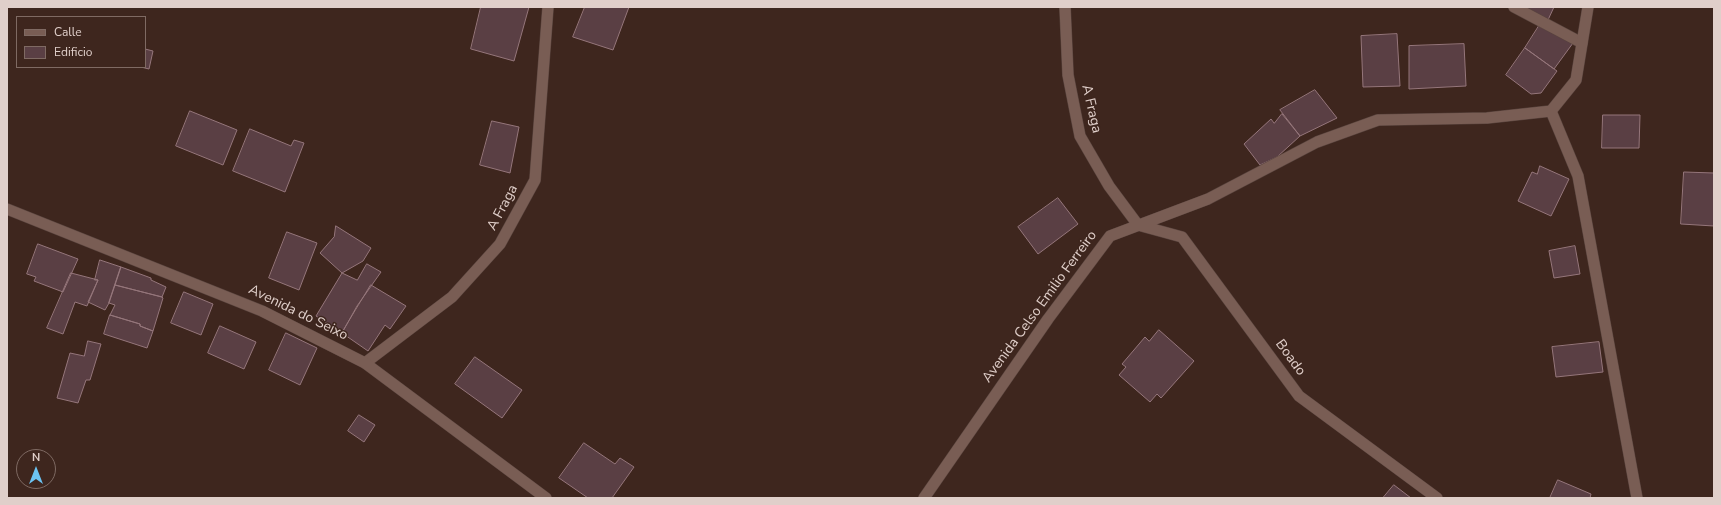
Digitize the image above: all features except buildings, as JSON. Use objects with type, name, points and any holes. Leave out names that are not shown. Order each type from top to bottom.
[{"type":"street","name":"A Fraga","points":[[365,363],[452,297],[500,244],[535,180],[548,7]]},
{"type":"street","name":"A Fraga","points":[[1065,7],[1068,75],[1080,136],[1109,186],[1138,225]]},
{"type":"street","points":[[1514,7],[1582,43]]},
{"type":"street","points":[[1588,7],[1576,80],[1551,111],[1578,176],[1637,498]]},
{"type":"street","name":"Avenida Celso Emilio Ferreiro","points":[[924,498],[1048,319],[1110,236],[1208,199],[1317,142],[1378,120],[1487,118],[1551,111]]},
{"type":"street","name":"Avenida do Seixo","points":[[7,209],[262,311],[365,363],[546,498]]},
{"type":"street","name":"Boado","points":[[1138,225],[1182,237],[1299,396],[1437,498]]}]
